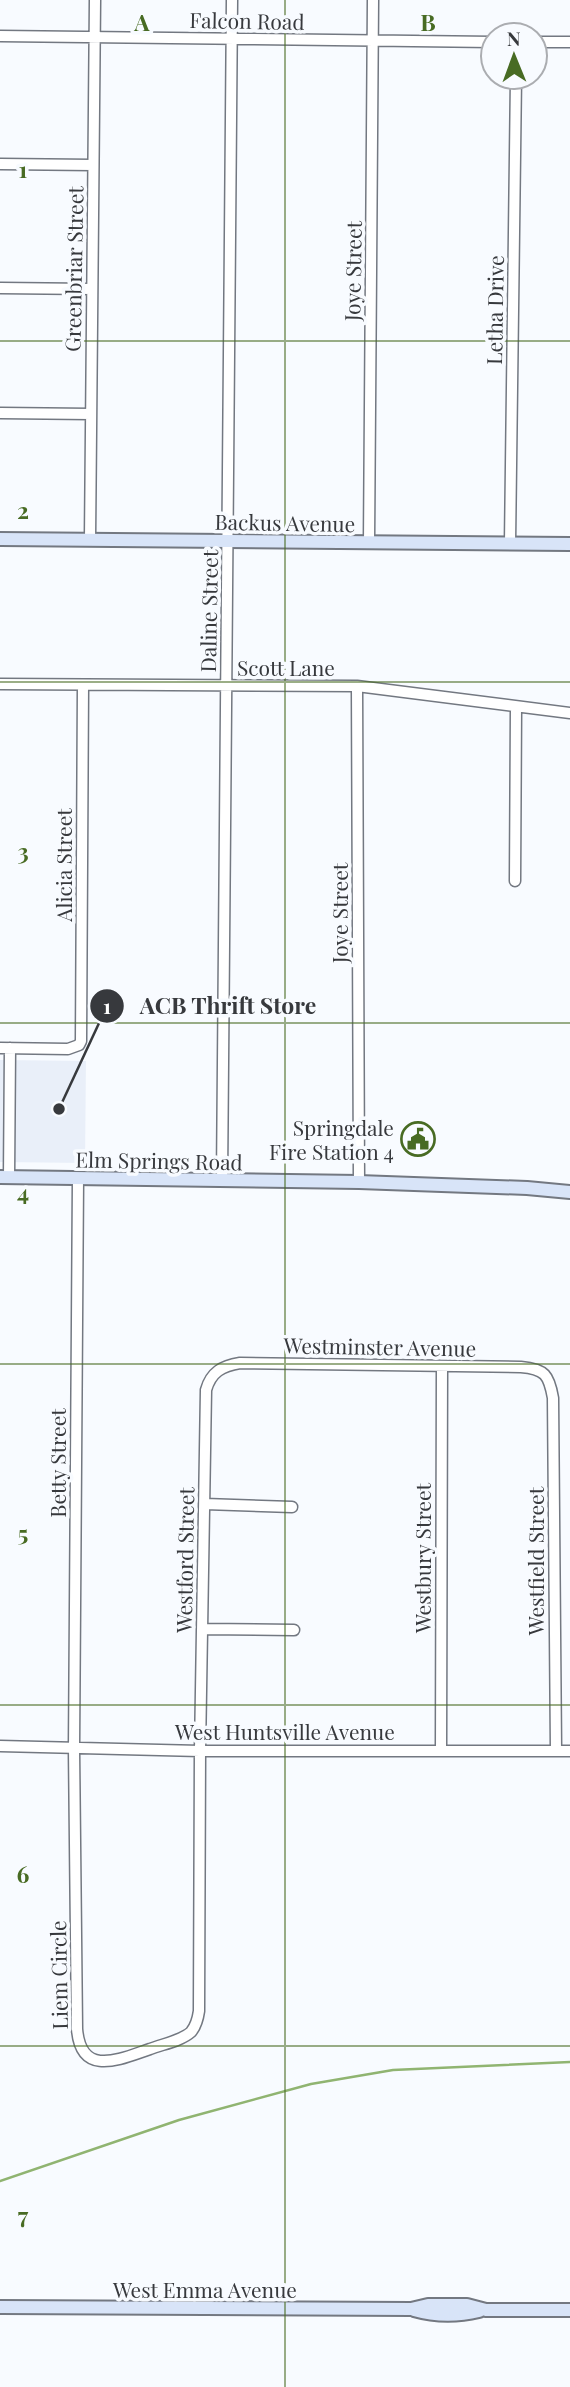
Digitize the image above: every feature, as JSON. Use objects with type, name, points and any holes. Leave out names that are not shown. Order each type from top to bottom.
[{"type":"street","name":"Greenbriar Street","points":[[90,539],[94,0]]},
{"type":"street","name":"Daline Street","points":[[222,1181],[232,0]]},
{"type":"street","name":"Joye Street","points":[[369,542],[373,0]]},
{"type":"street","name":"Falcon Road","points":[[0,36],[479,42]]},
{"type":"street","points":[[549,42],[570,42]]},
{"type":"street","name":"Letha Drive","points":[[510,543],[516,91]]},
{"type":"street","points":[[0,164],[93,165]]},
{"type":"street","points":[[0,288],[92,289]]},
{"type":"street","points":[[0,413],[91,414]]},
{"type":"street","name":"Backus Avenue","points":[[0,539],[570,544]]},
{"type":"street","name":"Scott Lane","points":[[0,684],[357,686],[570,713]]},
{"type":"street","name":"Alicia Street","points":[[5,1048],[68,1049],[79,1045],[82,1022],[83,685]]},
{"type":"street","name":"Joye Street","points":[[357,686],[359,1182]]},
{"type":"street","points":[[515,881],[516,707]]},
{"type":"street","points":[[5,1048],[5,1177]]},
{"type":"street","name":"Elm Springs Road","points":[[5,1177],[359,1182],[570,1192]]},
{"type":"street","name":"Betty Street","points":[[74,1749],[78,1179]]},
{"type":"street","name":"Westminster Avenue","points":[[215,1371],[226,1365],[240,1363],[521,1367],[535,1368],[545,1374]]},
{"type":"street","name":"Westbury Street","points":[[441,1751],[442,1366]]},
{"type":"street","name":"Westford Street","points":[[200,1751],[206,1390],[215,1371]]},
{"type":"street","name":"Westfield Street","points":[[545,1374],[551,1385],[553,1398],[556,1750]]},
{"type":"street","points":[[205,1504],[292,1507]]},
{"type":"street","points":[[202,1629],[295,1630]]},
{"type":"street","name":"West Huntsville Avenue","points":[[0,1746],[200,1751],[570,1751]]},
{"type":"street","name":"Liem Circle","points":[[74,1749],[78,2037],[83,2051],[103,2063],[110,2063],[184,2037],[194,2028],[197,2020],[200,1751]]},
{"type":"street","name":"West Emma Avenue","points":[[0,2306],[411,2309],[428,2305],[467,2305],[485,2310],[570,2311]]},
{"type":"shaded area","points":[[0,1060],[86,1061],[85,1163],[0,1162]]},
{"type":"waterway","points":[[0,2181],[179,2120],[311,2084],[393,2070],[570,2062]]},
{"type":"place","name":"ACB Thrift Store","points":[[59,1109]]},
{"type":"place","name":"Springdale Fire Station 4","points":[[418,1139]]}]
